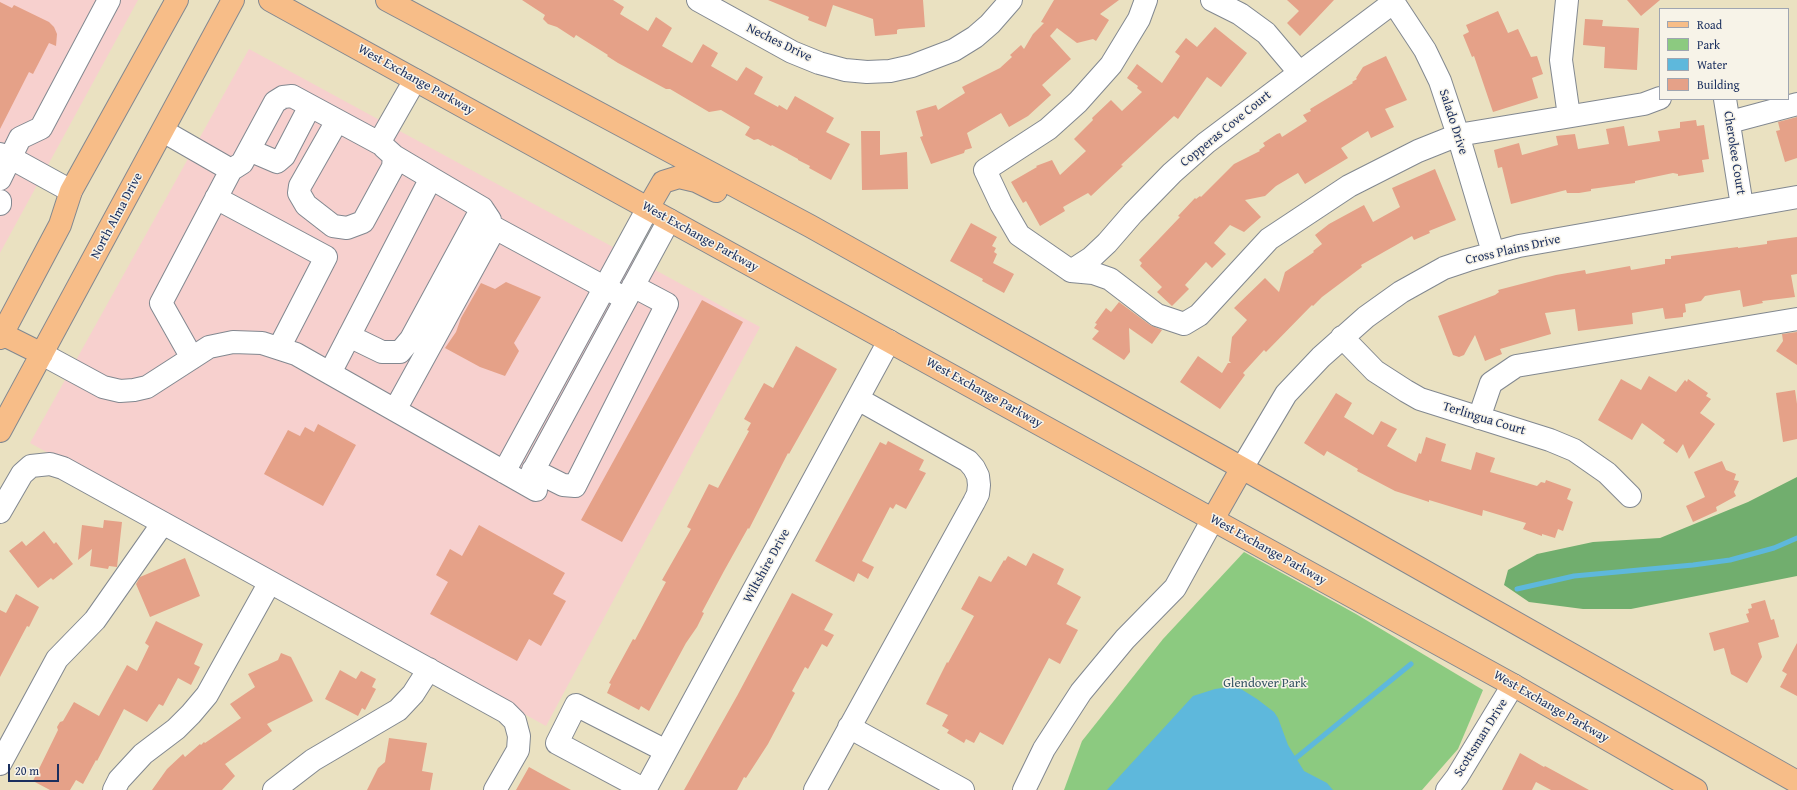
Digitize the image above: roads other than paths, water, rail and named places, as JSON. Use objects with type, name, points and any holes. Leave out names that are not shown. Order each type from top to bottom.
[{"type":"main road","points":[[42,354],[1,335],[60,224],[71,191],[177,0]]},
{"type":"main road","name":"North Alma Drive","points":[[0,431],[234,0]]},
{"type":"main road","name":"West Exchange Parkway","points":[[270,0],[1513,685],[1674,784],[1696,790]]},
{"type":"main road","points":[[387,0],[849,248],[1797,782]]},
{"type":"main road","points":[[648,208],[663,182],[679,177],[696,181],[806,237],[849,248]]},
{"type":"main road","points":[[1213,519],[1242,468]]},
{"type":"street","points":[[0,178],[6,156],[20,138],[41,128],[109,0]]},
{"type":"street","name":"Neches Drive","points":[[698,0],[792,52],[820,63],[845,70],[867,72],[890,71],[912,66],[954,50],[975,37],[990,24],[1011,0]]},
{"type":"street","points":[[1146,0],[1139,19],[1111,65],[1078,102],[1048,129],[985,170],[1001,204],[1019,235],[1071,271],[1093,273],[1110,279],[1157,315],[1184,324],[1199,315],[1269,239],[1350,186],[1418,151],[1458,135],[1644,104],[1659,98]]},
{"type":"street","points":[[1212,0],[1240,14],[1266,33],[1299,72]]},
{"type":"street","points":[[1567,0],[1561,60],[1569,116]]},
{"type":"street","name":"Copperas Cove Court","points":[[1071,271],[1091,258],[1107,243],[1133,213],[1172,173],[1206,143],[1393,1]]},
{"type":"street","name":"Salado Drive","points":[[1393,1],[1425,50],[1440,81],[1458,135],[1493,252]]},
{"type":"street","points":[[337,121],[300,186],[299,193],[306,205],[333,226],[347,228],[363,222],[393,167],[387,150],[415,80]]},
{"type":"street","points":[[42,354],[103,387],[120,391],[147,387],[192,358],[209,347],[233,342],[262,343],[296,354],[504,472],[532,482],[575,486],[667,304],[630,292],[605,287],[495,228],[482,208],[337,121],[292,96],[283,97],[275,102],[242,163],[231,170],[161,303],[192,358]]},
{"type":"street","name":"Cherokee Court","points":[[1726,100],[1742,206]]},
{"type":"street","points":[[1730,122],[1797,104]]},
{"type":"street","points":[[249,150],[277,162],[284,156],[310,106]]},
{"type":"street","points":[[163,131],[231,170]]},
{"type":"street","points":[[6,156],[71,191]]},
{"type":"street","points":[[330,373],[431,178]]},
{"type":"street","name":"Cross Plains Drive","points":[[1242,468],[1286,394],[1342,337],[1401,292],[1444,268],[1493,252],[1519,246],[1797,197]]},
{"type":"street","points":[[216,198],[326,257],[280,348]]},
{"type":"street","points":[[349,336],[382,352],[400,352],[411,339],[482,208]]},
{"type":"street","points":[[504,472],[648,208]]},
{"type":"street","points":[[532,482],[578,388],[669,220]]},
{"type":"street","points":[[395,410],[495,228]]},
{"type":"street","points":[[1479,418],[1491,383],[1516,366],[1797,320]]},
{"type":"street","name":"Terlingua Court","points":[[1342,337],[1375,371],[1390,382],[1420,399],[1550,440],[1574,450],[1607,473],[1630,496]]},
{"type":"street","name":"Wiltshire Drive","points":[[645,790],[889,341]]},
{"type":"street","points":[[556,376],[578,388]]},
{"type":"street","points":[[815,790],[974,502],[978,494],[979,485],[976,472],[968,461],[858,399]]},
{"type":"street","points":[[0,512],[22,474],[31,466],[50,464],[63,468],[506,712],[514,721],[519,736],[518,750],[495,790]]},
{"type":"street","points":[[1024,790],[1044,749],[1081,692],[1125,639],[1176,588],[1213,519]]},
{"type":"street","points":[[0,764],[57,659],[95,620],[163,523]]},
{"type":"street","points":[[114,790],[119,780],[143,754],[176,729],[207,695],[270,582]]},
{"type":"street","points":[[274,790],[313,760],[398,710],[413,694],[429,669]]},
{"type":"street","name":"Scottsman Drive","points":[[1447,790],[1457,777],[1513,685]]},
{"type":"street","points":[[645,790],[557,743],[576,705],[666,751]]},
{"type":"street","points":[[849,727],[963,790]]},
{"type":"water","points":[[1229,687],[1241,689],[1274,712],[1278,718],[1288,745],[1304,771],[1327,783],[1333,790],[1107,790],[1193,696],[1215,689]]},
{"type":"waterway","points":[[1517,589],[1574,576],[1730,560],[1774,548],[1797,538]]},
{"type":"waterway","points":[[1296,758],[1411,664]]},
{"type":"park label","name":"Glendover Park","points":[[1265,684]]}]
